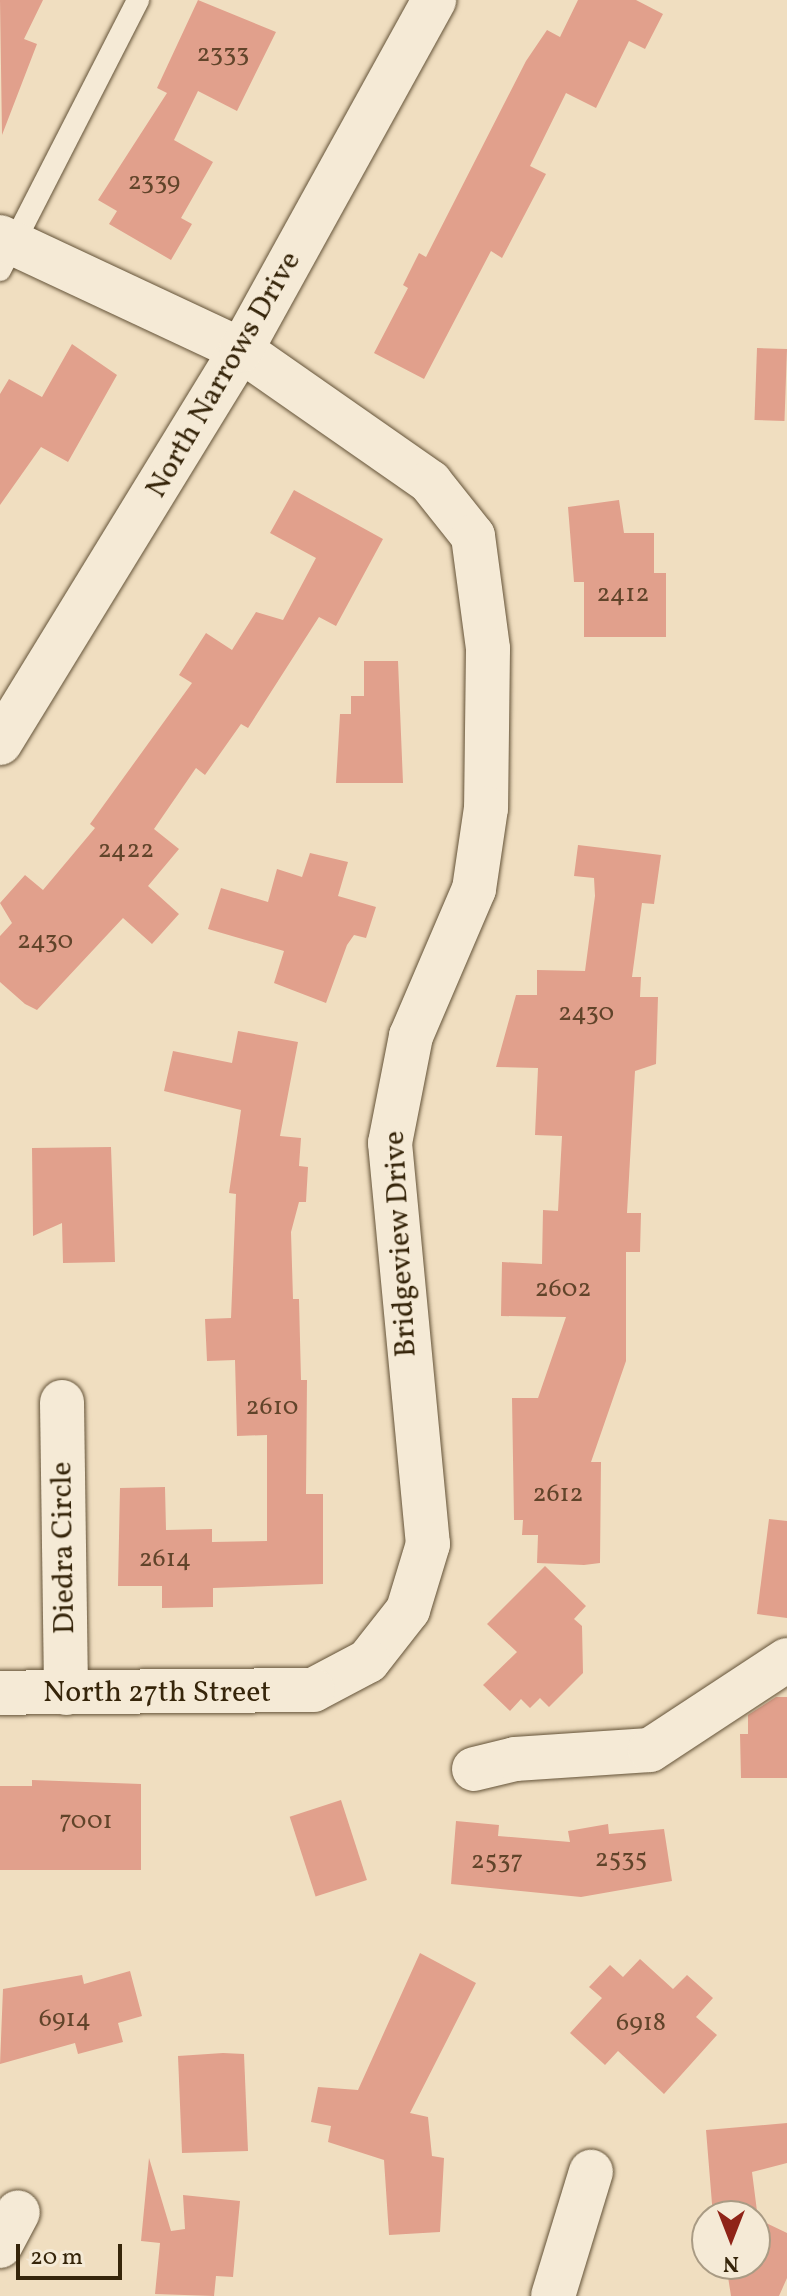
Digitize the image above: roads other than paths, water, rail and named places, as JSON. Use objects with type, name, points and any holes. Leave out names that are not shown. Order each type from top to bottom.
[{"type":"street","name":"North Narrows Drive","points":[[0,743],[241,350],[434,0]]},
{"type":"street","name":"Bridgeview Drive","points":[[5,250],[241,350],[430,482],[473,536],[487,620],[486,808],[474,889],[411,1036],[390,1143],[428,1544],[408,1610],[389,1640],[368,1661],[313,1690]]},
{"type":"street","name":"Diedra Circle","points":[[62,1402],[66,1693]]},
{"type":"street","points":[[474,1769],[515,1759],[650,1750],[787,1660]]},
{"type":"street","name":"North 27th Street","points":[[0,1693],[313,1690]]},
{"type":"street","points":[[553,2296],[591,2172]]},
{"type":"lane","points":[[5,250],[138,0]]}]
